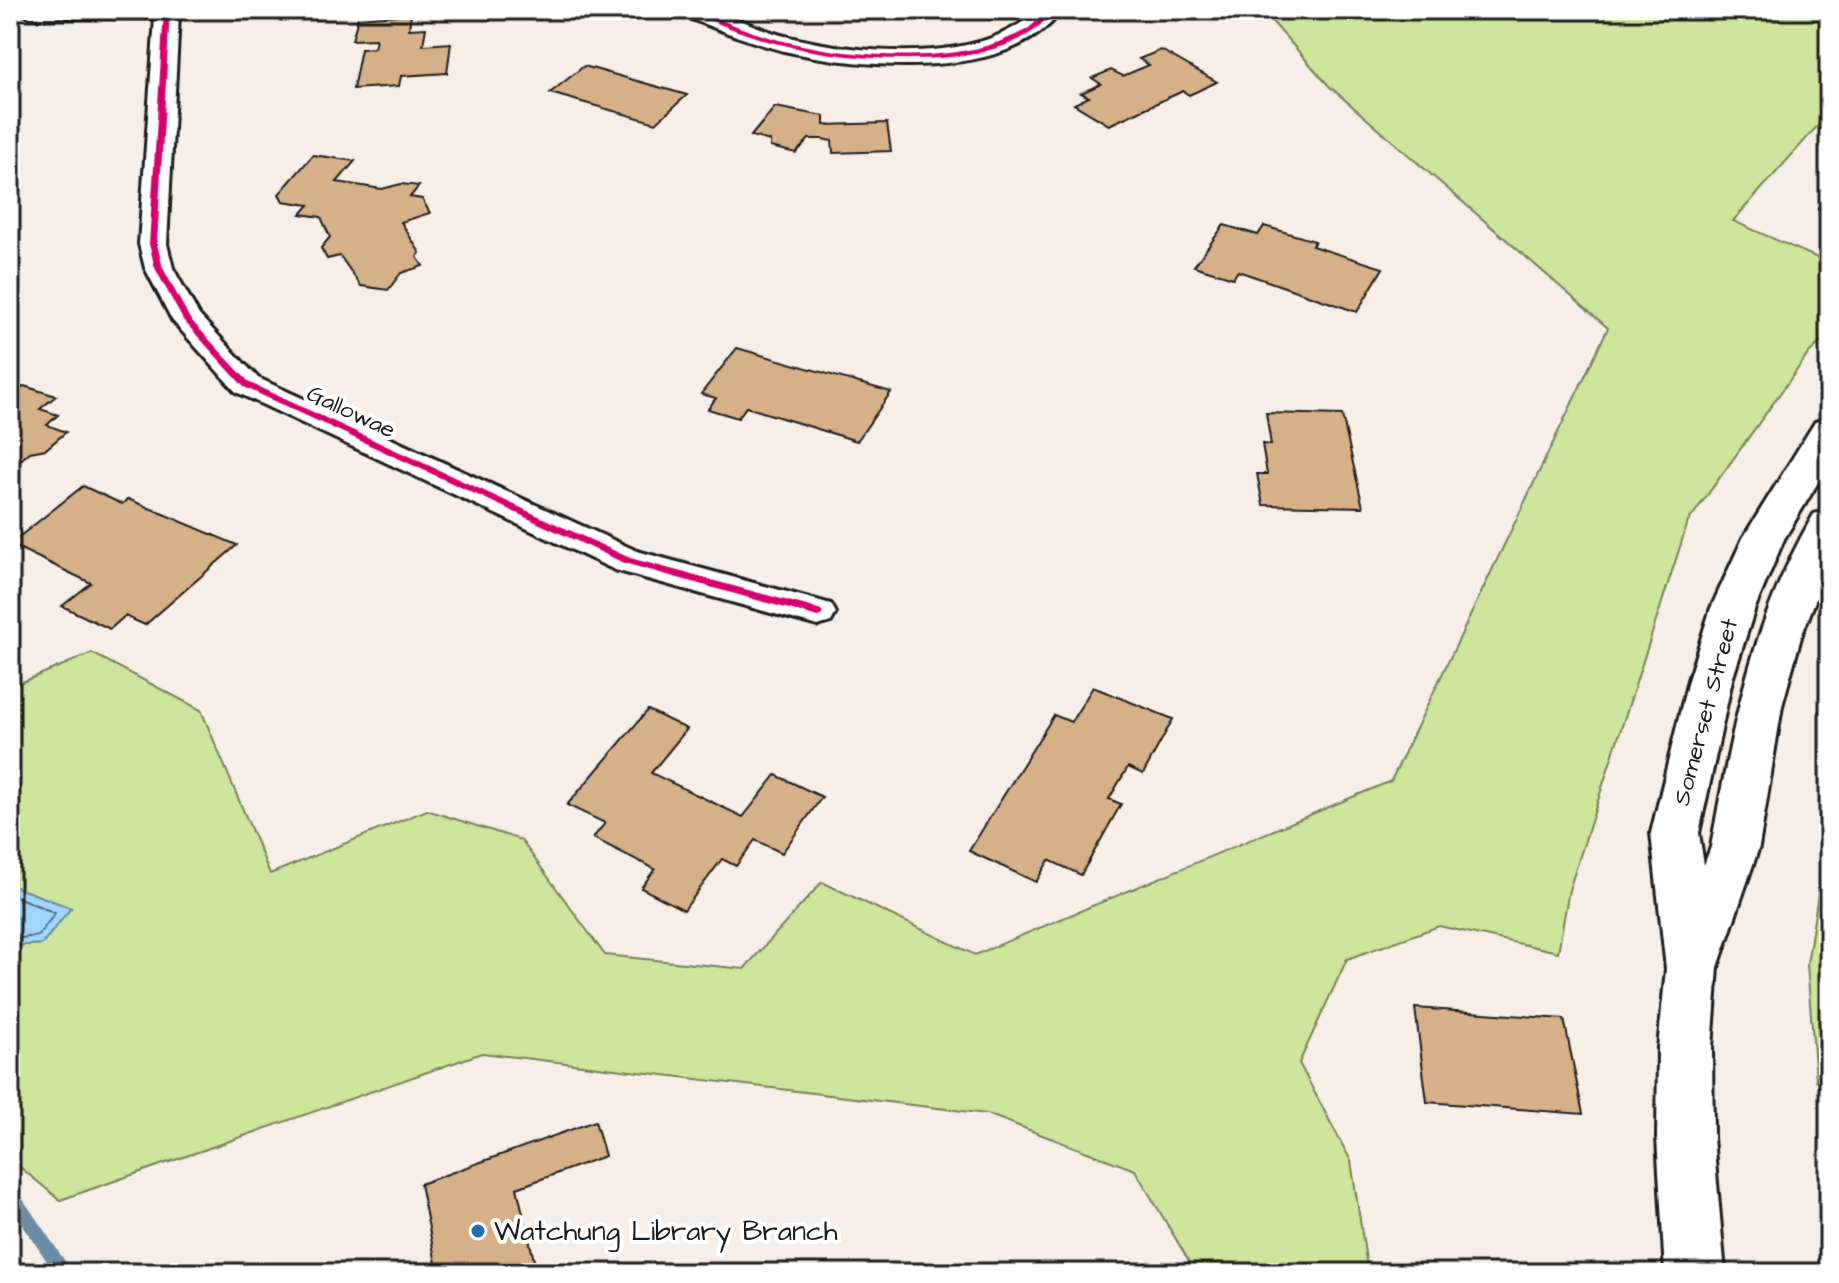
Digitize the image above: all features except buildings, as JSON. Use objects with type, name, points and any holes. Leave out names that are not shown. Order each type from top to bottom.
[{"type":"main road","name":"Somerset Street","points":[[1695,1273],[1685,1138],[1685,1048],[1692,969],[1675,833],[1695,738],[1733,608],[1764,538],[1829,431]]},
{"type":"main road","name":"Somerset Street","points":[[1692,969],[1735,847],[1753,732],[1779,637],[1806,569],[1829,524]]},
{"type":"street","points":[[30,10],[169,10]]},
{"type":"street","name":"Gallowae","points":[[169,10],[153,244],[159,268],[187,320],[247,385],[627,561],[818,613]]},
{"type":"street","points":[[688,10],[787,44],[901,58],[954,54],[1004,43],[1030,31],[1050,10]]},
{"type":"green space","points":[[1262,10],[1829,10],[1829,113],[1733,221],[1829,263],[1829,334],[1809,353],[1688,522],[1569,890],[1558,952],[1439,926],[1347,959],[1299,1063],[1351,1161],[1368,1273],[1196,1273],[1135,1170],[987,1114],[482,1053],[60,1200],[10,1159],[10,946],[42,944],[71,908],[10,885],[10,687],[92,653],[201,710],[270,874],[427,810],[521,840],[605,955],[744,969],[822,882],[975,955],[1391,781],[1608,328],[1329,86]]},
{"type":"green space","points":[[1829,824],[1829,1089],[1816,1080],[1807,964]]},
{"type":"water","points":[[10,885],[71,908],[42,944],[10,946]]},
{"type":"waterway","points":[[10,1194],[65,1273]]},
{"type":"cycle path","points":[[167,10],[153,244],[159,268],[187,320],[247,385],[627,561],[818,613]]},
{"type":"cycle path","points":[[688,10],[787,44],[888,57],[966,53],[1001,44],[1030,30],[1050,10]]},
{"type":"place","name":"Watchung Library Branch","points":[[478,1231]]}]
